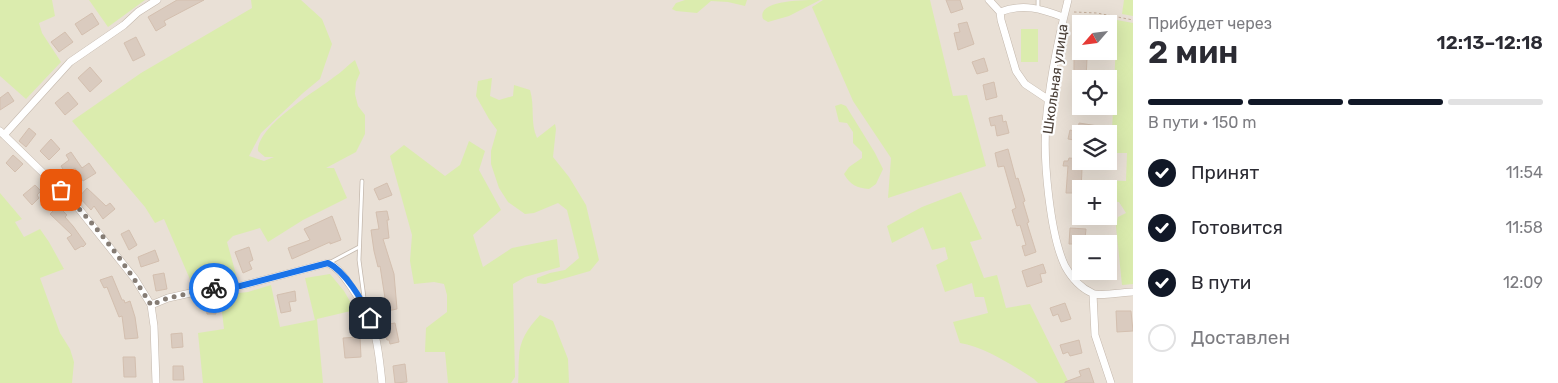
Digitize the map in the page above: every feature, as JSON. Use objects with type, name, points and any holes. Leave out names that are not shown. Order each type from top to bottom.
[{"type":"street","points":[[156,383],[154,326],[151,305],[135,279],[75,204],[2,133],[70,62],[157,0]]},
{"type":"street","points":[[989,0],[1000,12],[1000,20],[1016,71],[1025,84],[1049,100]]},
{"type":"street","name":"Школьная улица","points":[[1068,0],[1046,124],[1050,204],[1056,236],[1065,266],[1076,282],[1093,294]]},
{"type":"street","points":[[1000,12],[1038,4],[1064,15]]},
{"type":"street","points":[[151,305],[168,298],[204,290],[240,286],[328,263],[336,267],[366,308],[374,328],[379,351],[382,383]]},
{"type":"street","points":[[1111,383],[1095,335],[1093,294],[1133,292]]},
{"type":"lane","points":[[362,181],[359,260],[366,308]]},
{"type":"lane","points":[[328,263],[359,247]]},
{"type":"path","points":[[1064,15],[1097,13],[1133,20]]},
{"type":"shaded area","points":[[0,0],[1133,0],[1133,383],[0,383]]},
{"type":"green space","points":[[0,0],[52,0],[55,16],[39,23],[42,33],[61,62],[26,99],[0,76]]},
{"type":"green space","points":[[89,0],[145,0],[108,27]]},
{"type":"green space","points":[[251,0],[301,0],[322,19],[332,44],[320,79],[261,133],[249,156],[264,161],[274,157],[265,157],[258,151],[260,141],[267,131],[289,110],[355,60],[360,73],[356,82],[355,94],[358,106],[365,115],[365,134],[356,152],[326,168],[334,168],[347,198],[303,220],[268,242],[260,228],[233,236],[227,242],[237,278],[192,284],[164,219],[155,223],[145,207],[72,121],[141,73],[252,8]]},
{"type":"green space","points":[[685,0],[747,0],[745,6],[711,1],[697,13],[672,9],[676,3]]},
{"type":"green space","points":[[820,0],[789,16],[768,22],[763,19],[763,13],[767,8],[782,2]]},
{"type":"green space","points":[[823,0],[930,0],[953,96],[967,95],[986,166],[888,198],[891,158],[853,101],[812,7]]},
{"type":"green space","points":[[1124,0],[1133,0],[1133,16],[1122,14]]},
{"type":"green space","points":[[1118,20],[1133,23],[1133,284],[1122,285],[1116,226],[1118,217],[1126,213],[1117,202],[1117,181],[1126,181],[1127,153],[1117,153],[1117,125],[1112,125],[1113,115],[1117,115],[1117,70],[1115,70],[1115,60],[1118,60]]},
{"type":"green space","points":[[1021,29],[1038,29],[1038,62],[1021,62]]},
{"type":"green space","points":[[492,78],[490,96],[499,100],[513,96],[514,85],[530,90],[537,138],[555,124],[553,157],[569,177],[586,205],[599,260],[590,271],[545,284],[537,283],[537,278],[565,270],[579,258],[567,210],[558,203],[534,213],[525,214],[508,202],[499,188],[491,164],[491,151],[497,130],[476,96],[478,81]]},
{"type":"green space","points":[[841,104],[846,106],[883,169],[876,184],[869,189],[854,185],[844,174],[849,167],[862,158],[862,152],[853,143],[853,132],[847,123],[839,122],[835,106]]},
{"type":"green space","points":[[469,141],[485,151],[479,170],[501,210],[473,235],[483,267],[512,248],[557,239],[560,267],[525,277],[513,284],[515,377],[511,383],[448,383],[445,352],[425,352],[426,328],[447,312],[447,295],[444,284],[434,282],[414,284],[410,261],[412,235],[390,156],[404,145],[445,176],[460,165]]},
{"type":"green space","points":[[961,192],[982,239],[970,242],[984,278],[997,275],[1006,308],[1030,304],[1069,383],[1038,383],[998,357],[979,348],[960,343],[953,322],[988,313],[984,297],[975,297],[972,283],[945,292],[936,265],[948,259],[945,247],[932,250],[923,227],[892,243],[887,226],[922,207]]},
{"type":"green space","points":[[0,193],[22,219],[15,222],[24,237],[40,229],[64,269],[40,278],[60,333],[70,349],[74,362],[72,383],[0,383]]},
{"type":"green space","points":[[330,274],[344,291],[355,310],[317,319],[323,383],[203,383],[198,333],[224,329],[220,295],[248,292],[271,285],[280,327],[315,320],[305,278]]},
{"type":"green space","points":[[540,315],[553,321],[568,359],[569,383],[518,383],[519,352],[522,340]]},
{"type":"building","points":[[177,0],[204,0],[164,21],[166,25],[156,31],[148,17]]},
{"type":"building","points":[[946,0],[960,0],[963,9],[951,13]]},
{"type":"building","points":[[92,13],[99,24],[82,35],[75,24]]},
{"type":"building","points":[[967,22],[974,44],[958,50],[954,33],[960,32],[958,24]]},
{"type":"building","points":[[65,32],[73,42],[59,52],[51,42]]},
{"type":"building","points":[[136,37],[145,55],[133,61],[124,43]]},
{"type":"building","points":[[984,58],[988,71],[977,74],[972,62]]},
{"type":"building","points":[[1074,60],[1087,60],[1086,70],[1074,70]]},
{"type":"building","points":[[90,67],[102,81],[90,92],[78,78]]},
{"type":"building","points":[[994,82],[997,97],[986,100],[983,85]]},
{"type":"building","points":[[8,92],[14,101],[0,110],[0,98]]},
{"type":"building","points":[[68,92],[78,104],[65,115],[55,103]]},
{"type":"building","points":[[1002,115],[1003,122],[1006,121],[1009,133],[997,136],[995,125],[991,126],[989,118]]},
{"type":"building","points":[[29,128],[36,134],[26,147],[19,141]]},
{"type":"building","points":[[1070,130],[1072,130],[1072,140],[1068,139]]},
{"type":"building","points":[[51,139],[60,149],[49,160],[40,151]]},
{"type":"building","points":[[1008,149],[1016,179],[1018,178],[1025,201],[1023,202],[1029,222],[1027,223],[1036,252],[1025,256],[1022,246],[1026,245],[1020,225],[1017,226],[1012,210],[1016,208],[1004,166],[998,167],[995,153]]},
{"type":"building","points":[[71,152],[82,168],[89,163],[96,173],[83,181],[75,168],[66,174],[61,166],[69,160],[66,155]]},
{"type":"building","points":[[13,155],[23,164],[15,172],[6,163]]},
{"type":"building","points":[[1069,158],[1072,158],[1072,170],[1082,170],[1082,180],[1072,180],[1072,193],[1066,193],[1068,166],[1063,166],[1064,161],[1068,161]]},
{"type":"building","points":[[387,183],[392,195],[379,200],[374,189]]},
{"type":"building","points":[[35,185],[41,191],[37,195],[39,198],[32,205],[23,195]]},
{"type":"building","points":[[87,188],[106,206],[110,203],[115,209],[103,219],[94,206],[91,210],[79,197]]},
{"type":"building","points":[[58,206],[67,215],[65,217],[86,244],[83,247],[75,250],[67,238],[72,235],[50,214]]},
{"type":"building","points":[[387,211],[389,238],[383,239],[394,274],[397,309],[387,311],[380,266],[378,267],[371,230],[379,229],[376,212]]},
{"type":"building","points":[[332,216],[341,240],[330,244],[330,242],[292,259],[288,248],[310,240],[304,229]]},
{"type":"building","points":[[1070,228],[1086,229],[1085,235],[1072,235],[1072,244],[1069,244]]},
{"type":"building","points":[[129,230],[137,245],[129,250],[121,234]]},
{"type":"building","points":[[249,247],[253,260],[249,262],[252,269],[243,273],[235,252]]},
{"type":"building","points":[[155,250],[159,261],[141,267],[138,257]]},
{"type":"building","points":[[1043,264],[1046,273],[1040,274],[1042,282],[1027,287],[1022,271]]},
{"type":"building","points":[[164,273],[167,289],[156,291],[153,275]]},
{"type":"building","points":[[112,276],[122,300],[125,303],[130,301],[135,317],[138,338],[125,339],[122,316],[119,317],[107,287],[104,288],[100,280]]},
{"type":"building","points":[[295,291],[296,301],[289,302],[291,311],[281,313],[277,295]]},
{"type":"building","points":[[206,302],[216,302],[216,314],[207,314]]},
{"type":"building","points":[[1065,303],[1071,319],[1061,322],[1058,314],[1053,316],[1050,308]]},
{"type":"building","points":[[1116,311],[1131,311],[1133,331],[1117,332]]},
{"type":"building","points":[[395,323],[399,342],[390,344],[383,325]]},
{"type":"building","points":[[182,333],[183,347],[172,348],[171,334]]},
{"type":"building","points":[[360,337],[361,357],[345,358],[343,338]]},
{"type":"building","points":[[1079,340],[1082,353],[1070,356],[1068,352],[1063,354],[1060,345]]},
{"type":"building","points":[[123,357],[135,357],[136,377],[124,377]]},
{"type":"building","points":[[405,364],[407,382],[395,383],[393,366]]},
{"type":"building","points":[[173,366],[183,366],[184,380],[173,380]]},
{"type":"building","points":[[1089,368],[1094,383],[1065,383],[1081,376],[1079,371]]},
{"type":"way so far","points":[[61,190],[75,204],[135,279],[151,305],[168,298],[214,288]]},
{"type":"route","points":[[214,288],[240,286],[328,263],[336,267],[346,279],[366,308],[370,318]]}]
